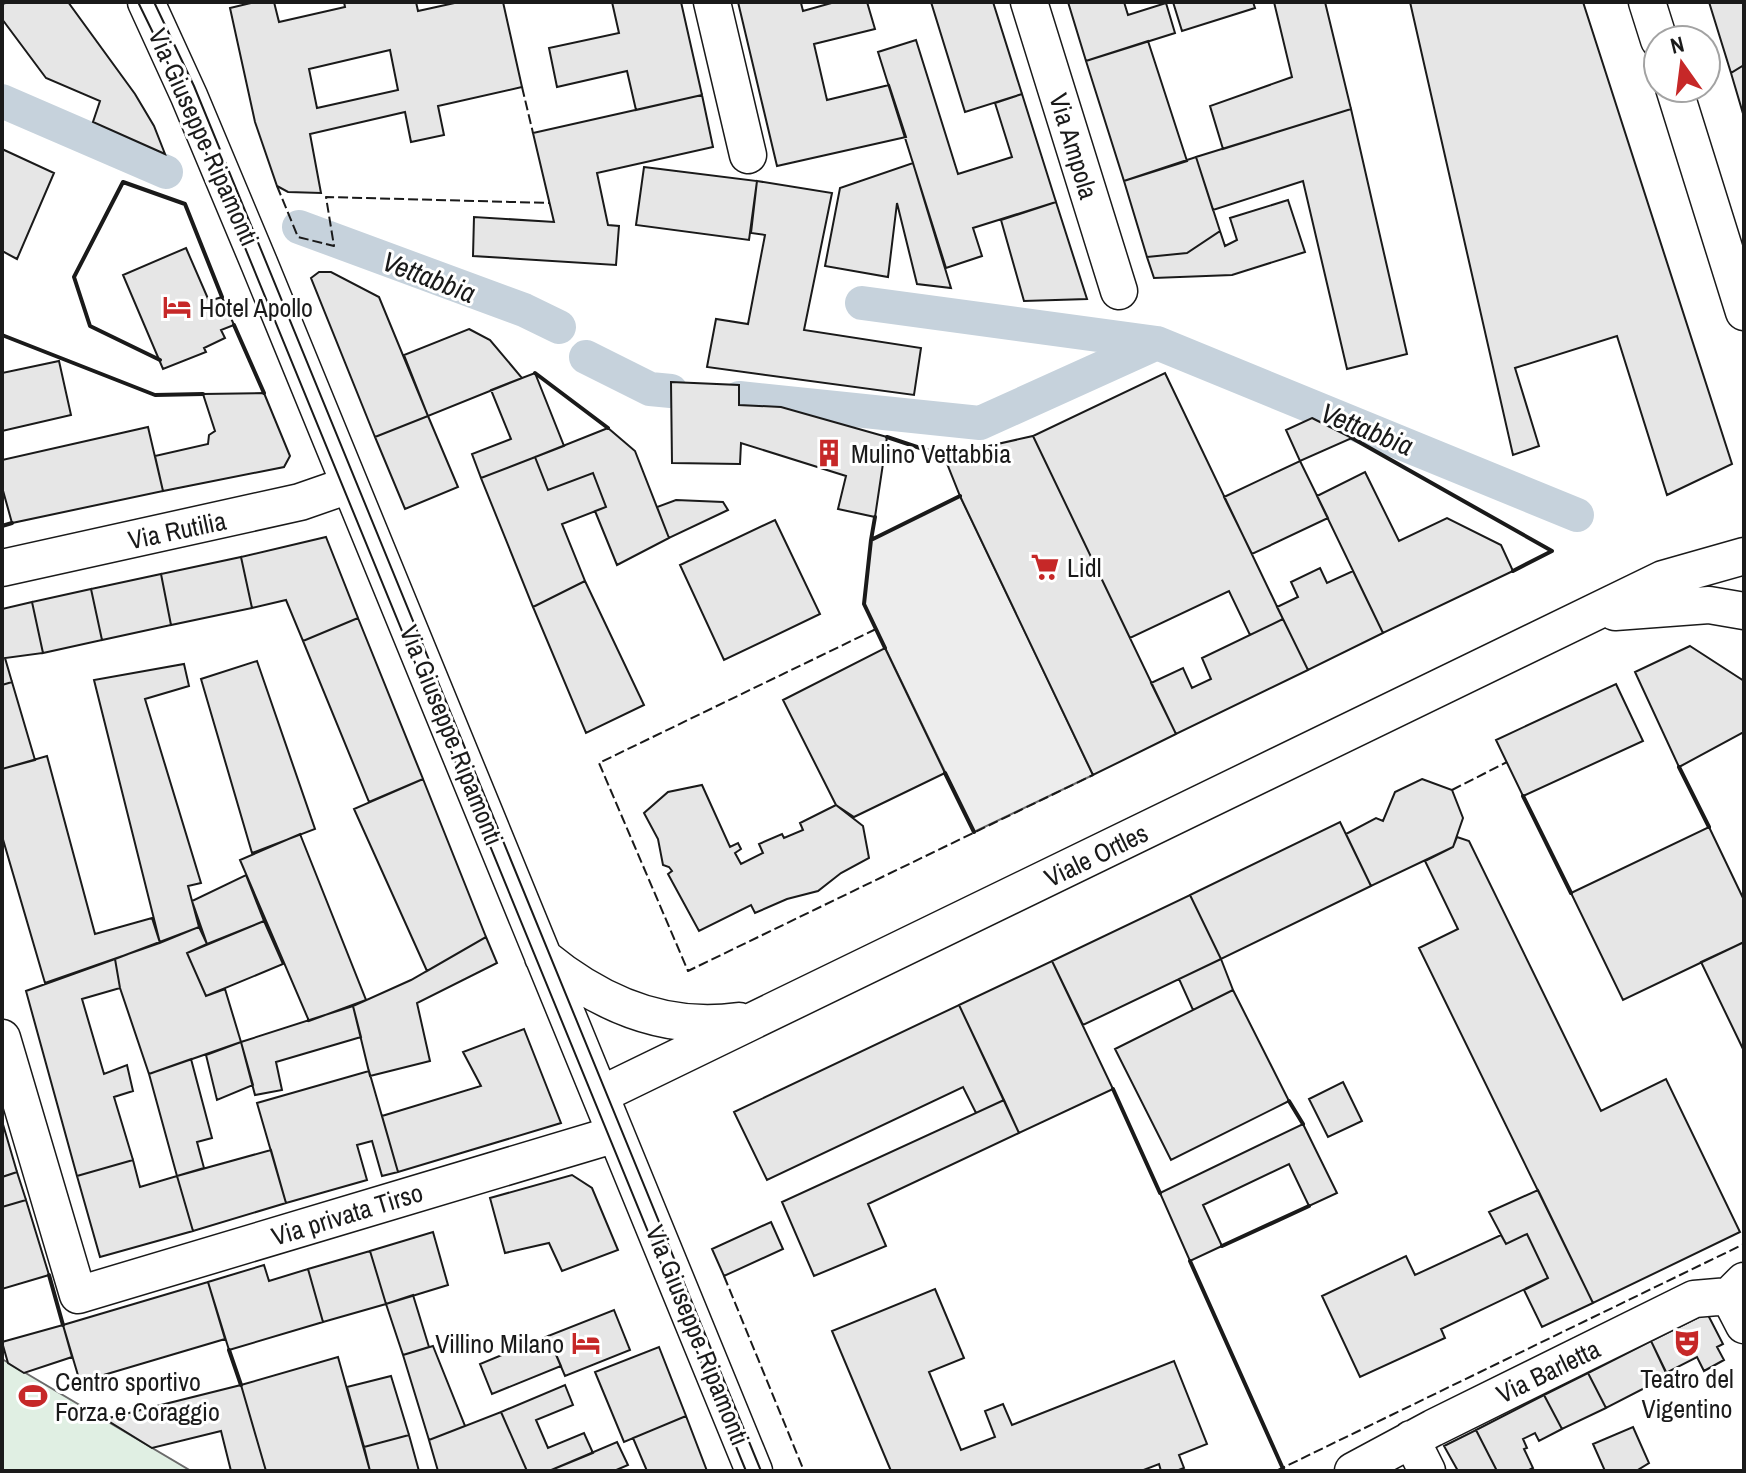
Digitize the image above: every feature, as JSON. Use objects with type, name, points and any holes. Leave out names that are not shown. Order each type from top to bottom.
[{"type":"street","name":"Via Giuseppe Ripamonti","points":[[146,2],[189,96],[754,1471]]},
{"type":"street","points":[[712,2],[748,155]]},
{"type":"street","name":"Via Ampola","points":[[1029,2],[1119,291]]},
{"type":"street","points":[[1647,2],[1654,24]]},
{"type":"street","points":[[1679,104],[1744,312]]},
{"type":"street","name":"Via Rutilia","points":[[2,568],[300,502],[349,485]]},
{"type":"street","name":"Viale Ortles","points":[[600,1095],[1663,579],[1744,556]]},
{"type":"street","name":"Viale Ortles","points":[[1592,615],[1709,605],[1744,611]]},
{"type":"street","points":[[543,956],[604,999],[627,1010],[659,1019],[690,1024],[719,1024],[764,1017]]},
{"type":"street","name":"Via privata Tirso","points":[[2,1038],[78,1295],[616,1134]]},
{"type":"street","name":"Via Barletta","points":[[1353,1471],[1411,1439],[1694,1299],[1739,1301]]},
{"type":"street","points":[[1411,1439],[1427,1471]]},
{"type":"green space","name":"Centro sportivo Forza e Coraggio","points":[[2,1359],[191,1471],[2,1471]]},
{"type":"shaded area","points":[[960,496],[1093,775],[974,832],[864,604],[871,540]]},
{"type":"building","points":[[68,2],[135,94],[154,126],[165,154],[93,122],[100,101],[46,78],[2,19],[2,4]]},
{"type":"building","points":[[255,2],[274,2],[279,22],[345,7],[344,2],[416,2],[418,11],[459,2],[503,2],[522,87],[438,106],[444,135],[411,142],[405,112],[310,134],[321,193],[288,192],[277,186],[255,122],[230,8]],"holes":[[[390,50],[398,90],[317,108],[309,69]]]},
{"type":"building","points":[[612,2],[681,2],[702,95],[636,110],[627,71],[557,87],[549,48],[619,33]]},
{"type":"building","points":[[738,2],[805,2],[801,3],[803,11],[835,2],[867,2],[875,29],[814,44],[827,100],[889,85],[906,137],[777,166]]},
{"type":"building","points":[[931,2],[993,2],[1022,94],[965,112]]},
{"type":"building","points":[[1068,2],[1124,2],[1128,15],[1166,3],[1175,33],[1086,61]]},
{"type":"building","points":[[1173,2],[1253,2],[1255,8],[1182,31]]},
{"type":"building","points":[[1274,2],[1325,2],[1351,109],[1223,149],[1210,106],[1292,77]]},
{"type":"building","points":[[1410,2],[1583,2],[1732,464],[1667,495],[1617,336],[1515,368],[1539,446],[1513,455]]},
{"type":"building","points":[[1709,2],[1744,2],[1744,65],[1731,73],[1722,44],[1722,24],[1716,24]]},
{"type":"building","points":[[916,40],[958,174],[1012,157],[995,103],[1022,94],[1056,202],[973,228],[982,256],[946,268],[878,52]]},
{"type":"building","points":[[1148,41],[1187,161],[1124,181],[1086,61]]},
{"type":"building","points":[[1744,65],[1744,117],[1731,73]]},
{"type":"building","points":[[702,95],[713,147],[597,173],[608,225],[619,226],[616,265],[473,256],[474,217],[554,222],[533,133]]},
{"type":"building","points":[[1351,109],[1407,354],[1347,369],[1303,181],[1213,210],[1196,157]]},
{"type":"building","points":[[2,149],[54,173],[17,259],[2,251]]},
{"type":"building","points":[[1196,157],[1220,231],[1187,253],[1147,257],[1124,181]]},
{"type":"building","points":[[913,163],[951,288],[917,284],[897,203],[888,277],[825,266],[840,188]]},
{"type":"building","points":[[644,167],[757,181],[749,240],[636,225]]},
{"type":"building","points":[[757,181],[832,193],[804,330],[921,348],[914,395],[707,367],[716,319],[748,324],[765,235],[751,233]]},
{"type":"building","points":[[1288,200],[1305,252],[1232,275],[1154,278],[1147,257],[1187,253],[1220,231],[1225,246],[1237,240],[1230,218]]},
{"type":"building","points":[[1056,202],[1087,299],[1024,301],[1001,220]]},
{"type":"building","points":[[186,248],[209,301],[222,297],[234,325],[221,330],[225,338],[204,348],[206,352],[163,369],[123,275]]},
{"type":"building","points":[[319,272],[331,272],[379,297],[428,416],[375,437],[311,278]]},
{"type":"building","points":[[469,329],[490,340],[522,378],[428,416],[404,355]]},
{"type":"building","points":[[59,361],[71,415],[2,431],[2,373]]},
{"type":"building","points":[[535,373],[564,446],[481,478],[472,454],[511,439],[491,390]]},
{"type":"building","points":[[1165,373],[1283,619],[1250,635],[1229,591],[1130,638],[1033,436]]},
{"type":"building","name":"Mulino Vettabbia","points":[[671,382],[739,385],[739,405],[781,407],[887,437],[875,517],[838,509],[846,476],[741,443],[740,464],[672,463]]},
{"type":"building","points":[[264,393],[290,456],[284,467],[163,491],[155,456],[208,444],[209,435],[215,431],[203,394]]},
{"type":"building","points":[[428,416],[458,487],[405,509],[375,437]]},
{"type":"building","points":[[1312,418],[1352,438],[1300,461],[1286,430]]},
{"type":"building","points":[[148,427],[163,491],[12,523],[2,487],[2,460]]},
{"type":"building","points":[[608,428],[635,451],[669,538],[617,565],[595,511],[606,507],[593,473],[548,490],[535,457]]},
{"type":"building","name":"Lidl","points":[[1033,436],[1176,734],[1093,775],[960,496],[944,456]]},
{"type":"building","points":[[535,457],[548,490],[593,473],[606,507],[562,524],[585,581],[533,607],[481,478]]},
{"type":"building","points":[[1300,461],[1328,518],[1252,554],[1224,497]]},
{"type":"building","points":[[1365,472],[1399,541],[1447,518],[1501,545],[1513,571],[1383,633],[1317,496]]},
{"type":"building","points":[[676,500],[723,502],[728,510],[669,538],[657,507]]},
{"type":"building","points":[[775,520],[820,614],[724,660],[680,565]]},
{"type":"building","points":[[326,537],[358,618],[303,641],[286,600],[252,608],[241,557]]},
{"type":"building","points":[[241,557],[252,608],[171,625],[161,574]]},
{"type":"building","points":[[1320,568],[1327,583],[1353,571],[1383,633],[1308,670],[1277,607],[1298,597],[1291,582]]},
{"type":"building","points":[[161,574],[171,625],[102,640],[91,589]]},
{"type":"building","points":[[585,581],[644,705],[586,733],[533,607]]},
{"type":"building","points":[[91,589],[102,640],[43,653],[32,602]]},
{"type":"building","points":[[32,602],[43,653],[5,658],[12,682],[2,685],[2,609]]},
{"type":"building","points":[[358,618],[423,779],[369,802],[303,641]]},
{"type":"building","points":[[1283,619],[1308,670],[1176,734],[1151,683],[1183,668],[1192,688],[1211,679],[1202,658]]},
{"type":"building","points":[[1690,646],[1744,681],[1744,732],[1679,767],[1635,672]]},
{"type":"building","points":[[885,648],[945,773],[854,817],[836,805],[783,700]]},
{"type":"building","points":[[257,661],[315,829],[252,853],[201,679]]},
{"type":"building","points":[[184,664],[189,686],[145,699],[201,883],[188,886],[199,927],[160,943],[94,680]]},
{"type":"building","points":[[12,682],[35,760],[2,769],[2,685]]},
{"type":"building","points":[[1616,684],[1643,741],[1523,796],[1496,740]]},
{"type":"building","points":[[47,756],[95,934],[152,918],[160,943],[45,983],[2,836],[2,769]]},
{"type":"building","points":[[423,779],[486,937],[427,971],[354,809]]},
{"type":"building","points":[[1422,779],[1452,790],[1463,818],[1453,847],[1371,886],[1346,834],[1376,818],[1383,821],[1395,792]]},
{"type":"building","points":[[702,785],[730,847],[738,843],[741,849],[735,853],[741,864],[763,853],[759,844],[782,834],[784,838],[803,830],[800,823],[836,805],[863,826],[869,858],[841,873],[818,891],[787,899],[755,913],[751,905],[699,931],[668,874],[672,871],[663,865],[658,839],[644,813],[668,792]]},
{"type":"building","points":[[1340,822],[1371,886],[1221,959],[1190,895]]},
{"type":"building","points":[[1709,827],[1744,900],[1744,942],[1623,1000],[1571,893]]},
{"type":"building","points":[[300,834],[366,1000],[309,1021],[240,860]]},
{"type":"building","points":[[1457,837],[1469,841],[1601,1111],[1666,1079],[1740,1232],[1593,1303],[1419,948],[1458,929],[1425,861],[1453,847]]},
{"type":"building","points":[[246,875],[264,921],[207,944],[192,901]]},
{"type":"building","points":[[1190,895],[1221,959],[1083,1025],[1052,961]]},
{"type":"building","points":[[264,921],[283,964],[206,996],[187,953]]},
{"type":"building","points":[[199,927],[207,944],[187,953],[206,996],[225,989],[241,1042],[149,1074],[120,988],[115,959]]},
{"type":"building","points":[[486,937],[497,963],[417,1003],[430,1061],[370,1076],[353,1006],[411,980]]},
{"type":"building","points":[[1744,942],[1744,1051],[1701,962]]},
{"type":"building","points":[[115,959],[120,988],[82,999],[104,1074],[127,1065],[133,1091],[114,1097],[133,1160],[77,1176],[26,991]]},
{"type":"building","points":[[1221,959],[1233,990],[1193,1010],[1179,979]]},
{"type":"building","points":[[1052,961],[1113,1089],[1019,1133],[959,1005]]},
{"type":"building","points":[[1233,990],[1289,1101],[1171,1160],[1115,1049]]},
{"type":"building","points":[[959,1005],[1004,1100],[976,1113],[963,1087],[767,1180],[734,1112]]},
{"type":"building","points":[[353,1006],[361,1037],[276,1062],[282,1090],[255,1095],[241,1042]]},
{"type":"building","points":[[524,1029],[561,1123],[398,1172],[382,1116],[481,1086],[463,1052]]},
{"type":"building","points":[[241,1042],[253,1085],[217,1100],[206,1055]]},
{"type":"building","points":[[191,1059],[212,1138],[197,1142],[204,1168],[177,1176],[149,1074]]},
{"type":"building","points":[[369,1071],[398,1172],[382,1176],[372,1141],[357,1145],[367,1180],[286,1203],[257,1103]]},
{"type":"building","points":[[1343,1082],[1362,1121],[1328,1137],[1309,1099]]},
{"type":"building","points":[[1004,1100],[1019,1133],[868,1204],[886,1246],[814,1276],[782,1202]]},
{"type":"building","points":[[2,1121],[17,1172],[2,1177]]},
{"type":"building","points":[[1303,1124],[1337,1193],[1309,1206],[1289,1164],[1203,1205],[1222,1246],[1190,1261],[1160,1193]]},
{"type":"building","points":[[271,1150],[286,1203],[193,1231],[177,1176]]},
{"type":"building","points":[[133,1160],[140,1187],[177,1176],[193,1231],[100,1257],[77,1176]]},
{"type":"building","points":[[17,1172],[26,1200],[2,1207],[2,1177]]},
{"type":"building","points":[[572,1175],[592,1188],[618,1250],[562,1271],[549,1243],[505,1253],[490,1198]]},
{"type":"building","points":[[1538,1190],[1593,1303],[1542,1327],[1524,1290],[1548,1278],[1527,1234],[1506,1244],[1489,1212]]},
{"type":"building","points":[[26,1200],[49,1275],[2,1289],[2,1207]]},
{"type":"building","points":[[771,1222],[783,1249],[724,1276],[712,1249]]},
{"type":"building","points":[[433,1232],[448,1285],[386,1304],[370,1251]]},
{"type":"building","points":[[1527,1234],[1548,1278],[1441,1329],[1445,1338],[1360,1377],[1322,1296],[1406,1256],[1415,1275],[1501,1235],[1506,1244]]},
{"type":"building","points":[[370,1251],[386,1304],[323,1322],[308,1269]]},
{"type":"building","points":[[264,1265],[269,1281],[308,1269],[323,1322],[229,1350],[208,1282]]},
{"type":"building","points":[[208,1282],[225,1339],[80,1382],[63,1325]]},
{"type":"building","points":[[935,1289],[964,1358],[929,1372],[961,1450],[995,1437],[985,1411],[1003,1404],[1012,1425],[1174,1361],[1207,1444],[1179,1455],[1184,1468],[1176,1471],[1161,1471],[1159,1464],[1141,1471],[891,1471],[832,1331]]},
{"type":"building","points":[[413,1295],[429,1347],[403,1355],[386,1304]]},
{"type":"building","points":[[614,1310],[630,1350],[565,1376],[548,1336]]},
{"type":"building","name":"Teatro del Vigentino","points":[[1707,1313],[1723,1344],[1717,1347],[1724,1360],[1704,1371],[1697,1357],[1666,1373],[1651,1341]]},
{"type":"building","points":[[63,1325],[72,1357],[24,1373],[8,1363],[2,1342]]},
{"type":"building","points":[[548,1336],[561,1366],[492,1394],[480,1364]]},
{"type":"building","points":[[1651,1341],[1668,1376],[1606,1408],[1588,1373]]},
{"type":"building","points":[[433,1346],[465,1426],[429,1440],[403,1355]]},
{"type":"building","points":[[659,1347],[686,1416],[624,1442],[595,1372]]},
{"type":"building","points":[[338,1357],[370,1471],[266,1471],[241,1385]]},
{"type":"building","points":[[1588,1373],[1606,1408],[1562,1429],[1544,1395]]},
{"type":"building","points":[[391,1376],[409,1435],[364,1447],[347,1387]]},
{"type":"building","points":[[241,1385],[266,1471],[231,1471],[221,1431],[152,1448],[105,1419]]},
{"type":"building","points":[[565,1385],[573,1405],[536,1420],[548,1448],[584,1433],[593,1453],[549,1471],[527,1471],[501,1412]]},
{"type":"building","points":[[1544,1395],[1562,1429],[1539,1441],[1535,1433],[1523,1439],[1533,1468],[1527,1471],[1497,1471],[1476,1430]]},
{"type":"building","points":[[501,1412],[527,1471],[438,1471],[429,1440]]},
{"type":"building","points":[[686,1416],[707,1471],[647,1471],[633,1438]]},
{"type":"building","points":[[1633,1427],[1649,1463],[1636,1471],[1605,1471],[1593,1444]]},
{"type":"building","points":[[1476,1430],[1497,1471],[1458,1471],[1444,1446]]},
{"type":"building","points":[[409,1435],[419,1471],[370,1471],[364,1447]]},
{"type":"building","points":[[617,1442],[628,1465],[614,1471],[549,1471]]},
{"type":"waterway","name":"Vettabbia","points":[[2,101],[166,172]]},
{"type":"waterway","name":"Vettabbia","points":[[299,227],[524,310],[559,327]]},
{"type":"waterway","name":"Vettabbia","points":[[862,303],[1157,343]]},
{"type":"waterway","name":"Vettabbia","points":[[739,398],[980,423],[1157,343],[1577,515]]},
{"type":"waterway","name":"Vettabbia","points":[[586,357],[650,389],[671,391]]},
{"type":"tram line","points":[[138,2],[178,84],[746,1471]]},
{"type":"tram line","points":[[154,2],[194,86],[761,1471]]},
{"type":"fence","points":[[522,87],[533,133]]},
{"type":"fence","points":[[277,186],[298,237],[334,246],[326,197],[549,203]]},
{"type":"fence","points":[[876,629],[599,763],[688,971],[1093,775]]},
{"type":"fence","points":[[1452,790],[1507,762]]},
{"type":"fence","points":[[1276,1471],[1744,1244]]},
{"type":"fence","points":[[724,1276],[804,1471]]},
{"type":"wall","points":[[160,360],[90,326],[74,277],[123,182],[185,204],[222,297]]},
{"type":"wall","points":[[234,325],[264,393]]},
{"type":"wall","points":[[2,335],[155,395],[203,394]]},
{"type":"wall","points":[[535,373],[608,428]]},
{"type":"wall","points":[[887,437],[944,456]]},
{"type":"wall","points":[[1352,438],[1552,551],[1513,571]]},
{"type":"wall","points":[[875,517],[871,540],[960,496]]},
{"type":"wall","points":[[2,526],[12,523]]},
{"type":"wall","points":[[871,540],[864,604],[885,648]]},
{"type":"wall","points":[[1679,767],[1709,827]]},
{"type":"wall","points":[[945,773],[974,832]]},
{"type":"wall","points":[[1523,796],[1571,893]]},
{"type":"wall","points":[[1113,1089],[1160,1193]]},
{"type":"wall","points":[[1289,1101],[1303,1124]]},
{"type":"wall","points":[[1222,1246],[1309,1206]]},
{"type":"wall","points":[[1190,1261],[1284,1471]]},
{"type":"wall","points":[[49,1275],[63,1325]]},
{"type":"wall","points":[[229,1350],[241,1385]]},
{"type":"place","name":"Hotel Apollo","points":[[177,307]]},
{"type":"place","name":"Mulino Vettabbia","points":[[829,453]]},
{"type":"place","name":"Lidl","points":[[1045,567]]},
{"type":"place","name":"Villino Milano","points":[[586,1343]]},
{"type":"place","name":"Teatro del Vigentino","points":[[1687,1343]]},
{"type":"place","name":"Centro sportivo Forza e Coraggio","points":[[33,1396]]}]
